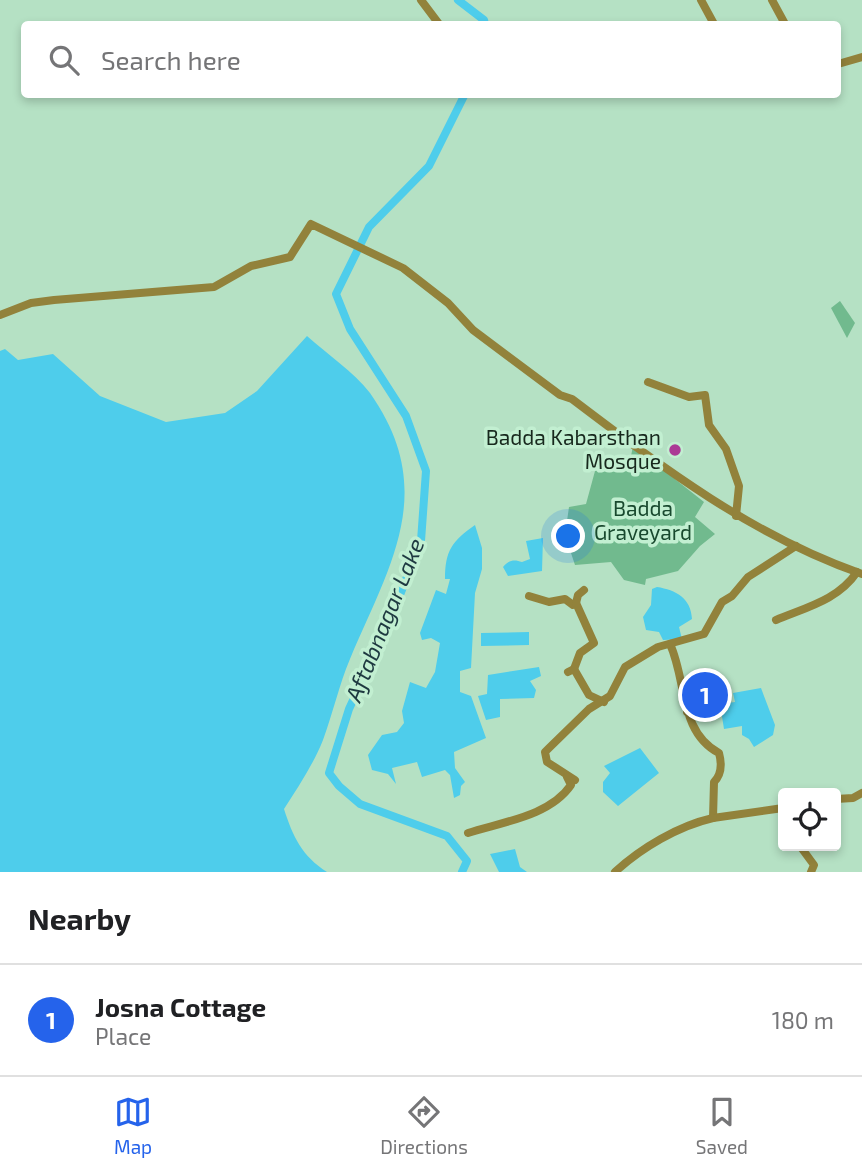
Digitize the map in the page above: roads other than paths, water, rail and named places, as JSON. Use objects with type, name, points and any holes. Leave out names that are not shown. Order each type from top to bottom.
[{"type":"street","points":[[421,0],[437,21]]},
{"type":"street","points":[[701,0],[712,21]]},
{"type":"street","points":[[772,0],[783,21]]},
{"type":"street","points":[[841,63],[862,57]]},
{"type":"street","points":[[0,315],[31,303],[214,287],[251,266],[290,257],[311,225],[403,268],[448,303],[473,330],[560,395],[572,399],[646,455],[736,516],[859,573],[835,596],[776,620]]},
{"type":"street","points":[[648,382],[689,397],[705,395],[709,425],[726,449],[738,486],[736,516]]},
{"type":"street","points":[[575,780],[547,762],[545,752],[589,709],[604,702],[625,667],[658,647],[704,634],[722,603],[732,596],[748,577],[796,546]]},
{"type":"street","points":[[584,590],[578,595],[576,603],[594,643],[580,653],[571,671],[589,695],[604,702]]},
{"type":"street","points":[[529,596],[549,602],[565,599],[573,605],[576,603]]},
{"type":"street","points":[[670,644],[678,664],[687,712],[705,746],[719,753],[722,761],[719,777],[714,782],[713,818]]},
{"type":"street","points":[[687,712],[709,709]]},
{"type":"street","points":[[468,833],[510,822],[562,799],[571,785],[565,774]]},
{"type":"street","points":[[841,798],[862,793]]},
{"type":"street","points":[[615,872],[631,857],[690,824],[778,809]]},
{"type":"street","points":[[804,851],[814,865],[811,872]]},
{"type":"water","points":[[307,336],[348,370],[370,393],[391,429],[402,463],[405,495],[401,527],[392,559],[346,669],[323,740],[284,809],[300,845],[318,866],[327,872],[0,872],[0,351],[5,349],[18,360],[53,354],[100,396],[166,422],[225,413],[257,391]]},
{"type":"water","points":[[475,525],[482,548],[482,569],[475,593],[471,668],[460,671],[460,692],[471,696],[486,738],[454,752],[455,768],[465,782],[461,786],[460,795],[454,798],[450,775],[445,770],[422,777],[417,762],[392,768],[396,784],[388,774],[372,770],[368,755],[382,735],[397,732],[404,723],[402,711],[410,682],[426,688],[435,672],[440,643],[431,638],[422,640],[420,633],[436,590],[446,594],[450,579],[445,579],[445,569],[451,548]]},
{"type":"water","points":[[543,538],[542,571],[508,576],[503,567],[507,563],[530,559],[526,541]]},
{"type":"water","points":[[657,587],[676,593],[689,606],[692,619],[679,627],[682,639],[663,640],[659,632],[646,630],[643,617],[651,605],[652,589]]},
{"type":"water","points":[[529,632],[529,645],[481,646],[481,633]]},
{"type":"water","points":[[539,667],[541,676],[530,681],[536,690],[534,698],[500,699],[500,717],[486,720],[478,696],[487,694],[488,675]]},
{"type":"water","points":[[761,688],[775,725],[773,735],[754,747],[749,739],[742,735],[742,726],[724,729],[720,704],[735,702],[733,693]]},
{"type":"water","points":[[640,748],[659,773],[618,806],[603,792],[603,782],[610,773],[604,766]]},
{"type":"water","points":[[515,849],[520,867],[527,872],[499,872],[490,854]]},
{"type":"waterway","name":"Aftabnagar Lake","points":[[458,0],[484,21]]},
{"type":"waterway","name":"Aftabnagar Lake","points":[[462,872],[467,861],[447,836],[360,804],[339,786],[329,773],[349,709],[389,623],[421,541],[426,471],[406,416],[350,329],[336,294],[369,227],[429,166],[463,98]]},
{"type":"place","name":"Badda Kabarsthan Mosque","points":[[675,450]]},
{"type":"place","name":"Josna Cottage","points":[[705,695]]},
{"type":"park label","name":"Badda Graveyard","points":[[643,521]]}]
